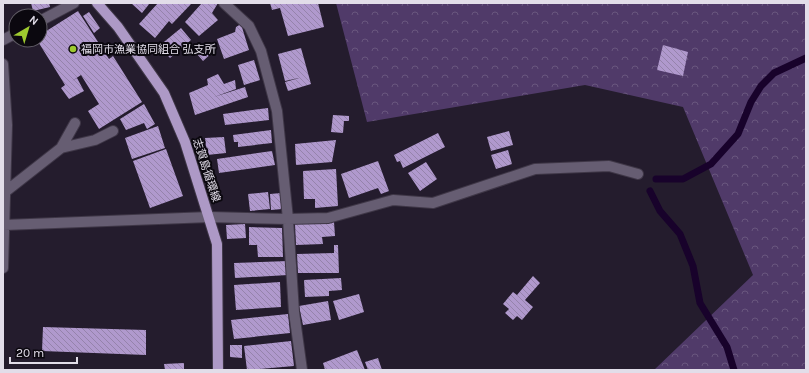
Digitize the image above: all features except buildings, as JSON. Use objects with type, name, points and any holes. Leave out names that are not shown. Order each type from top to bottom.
[{"type":"main road","name":"志賀島循環線","points":[[97,3],[118,26],[164,93],[185,142],[210,217],[217,244],[218,370]]},
{"type":"street","points":[[48,17],[74,3]]},
{"type":"street","points":[[224,3],[249,26],[261,52],[277,111],[288,219],[294,312],[302,370]]},
{"type":"street","points":[[3,64],[7,125],[3,268]]},
{"type":"street","points":[[5,192],[61,148],[75,123]]},
{"type":"street","points":[[61,148],[95,140],[113,131]]},
{"type":"street","points":[[4,225],[210,217],[288,219],[328,218],[393,200],[433,203],[534,169],[610,166],[638,174]]},
{"type":"green space","points":[[336,3],[806,3],[806,370],[654,370],[753,275],[683,107],[585,85],[367,122]]},
{"type":"waterway","points":[[656,179],[683,179],[711,164],[738,134],[751,102],[761,86],[774,73],[806,58]]},
{"type":"waterway","points":[[650,191],[660,211],[680,234],[693,266],[700,303],[727,347],[734,370]]},
{"type":"place","name":"福岡市漁業協同組合 弘支所","points":[[73,49]]}]
